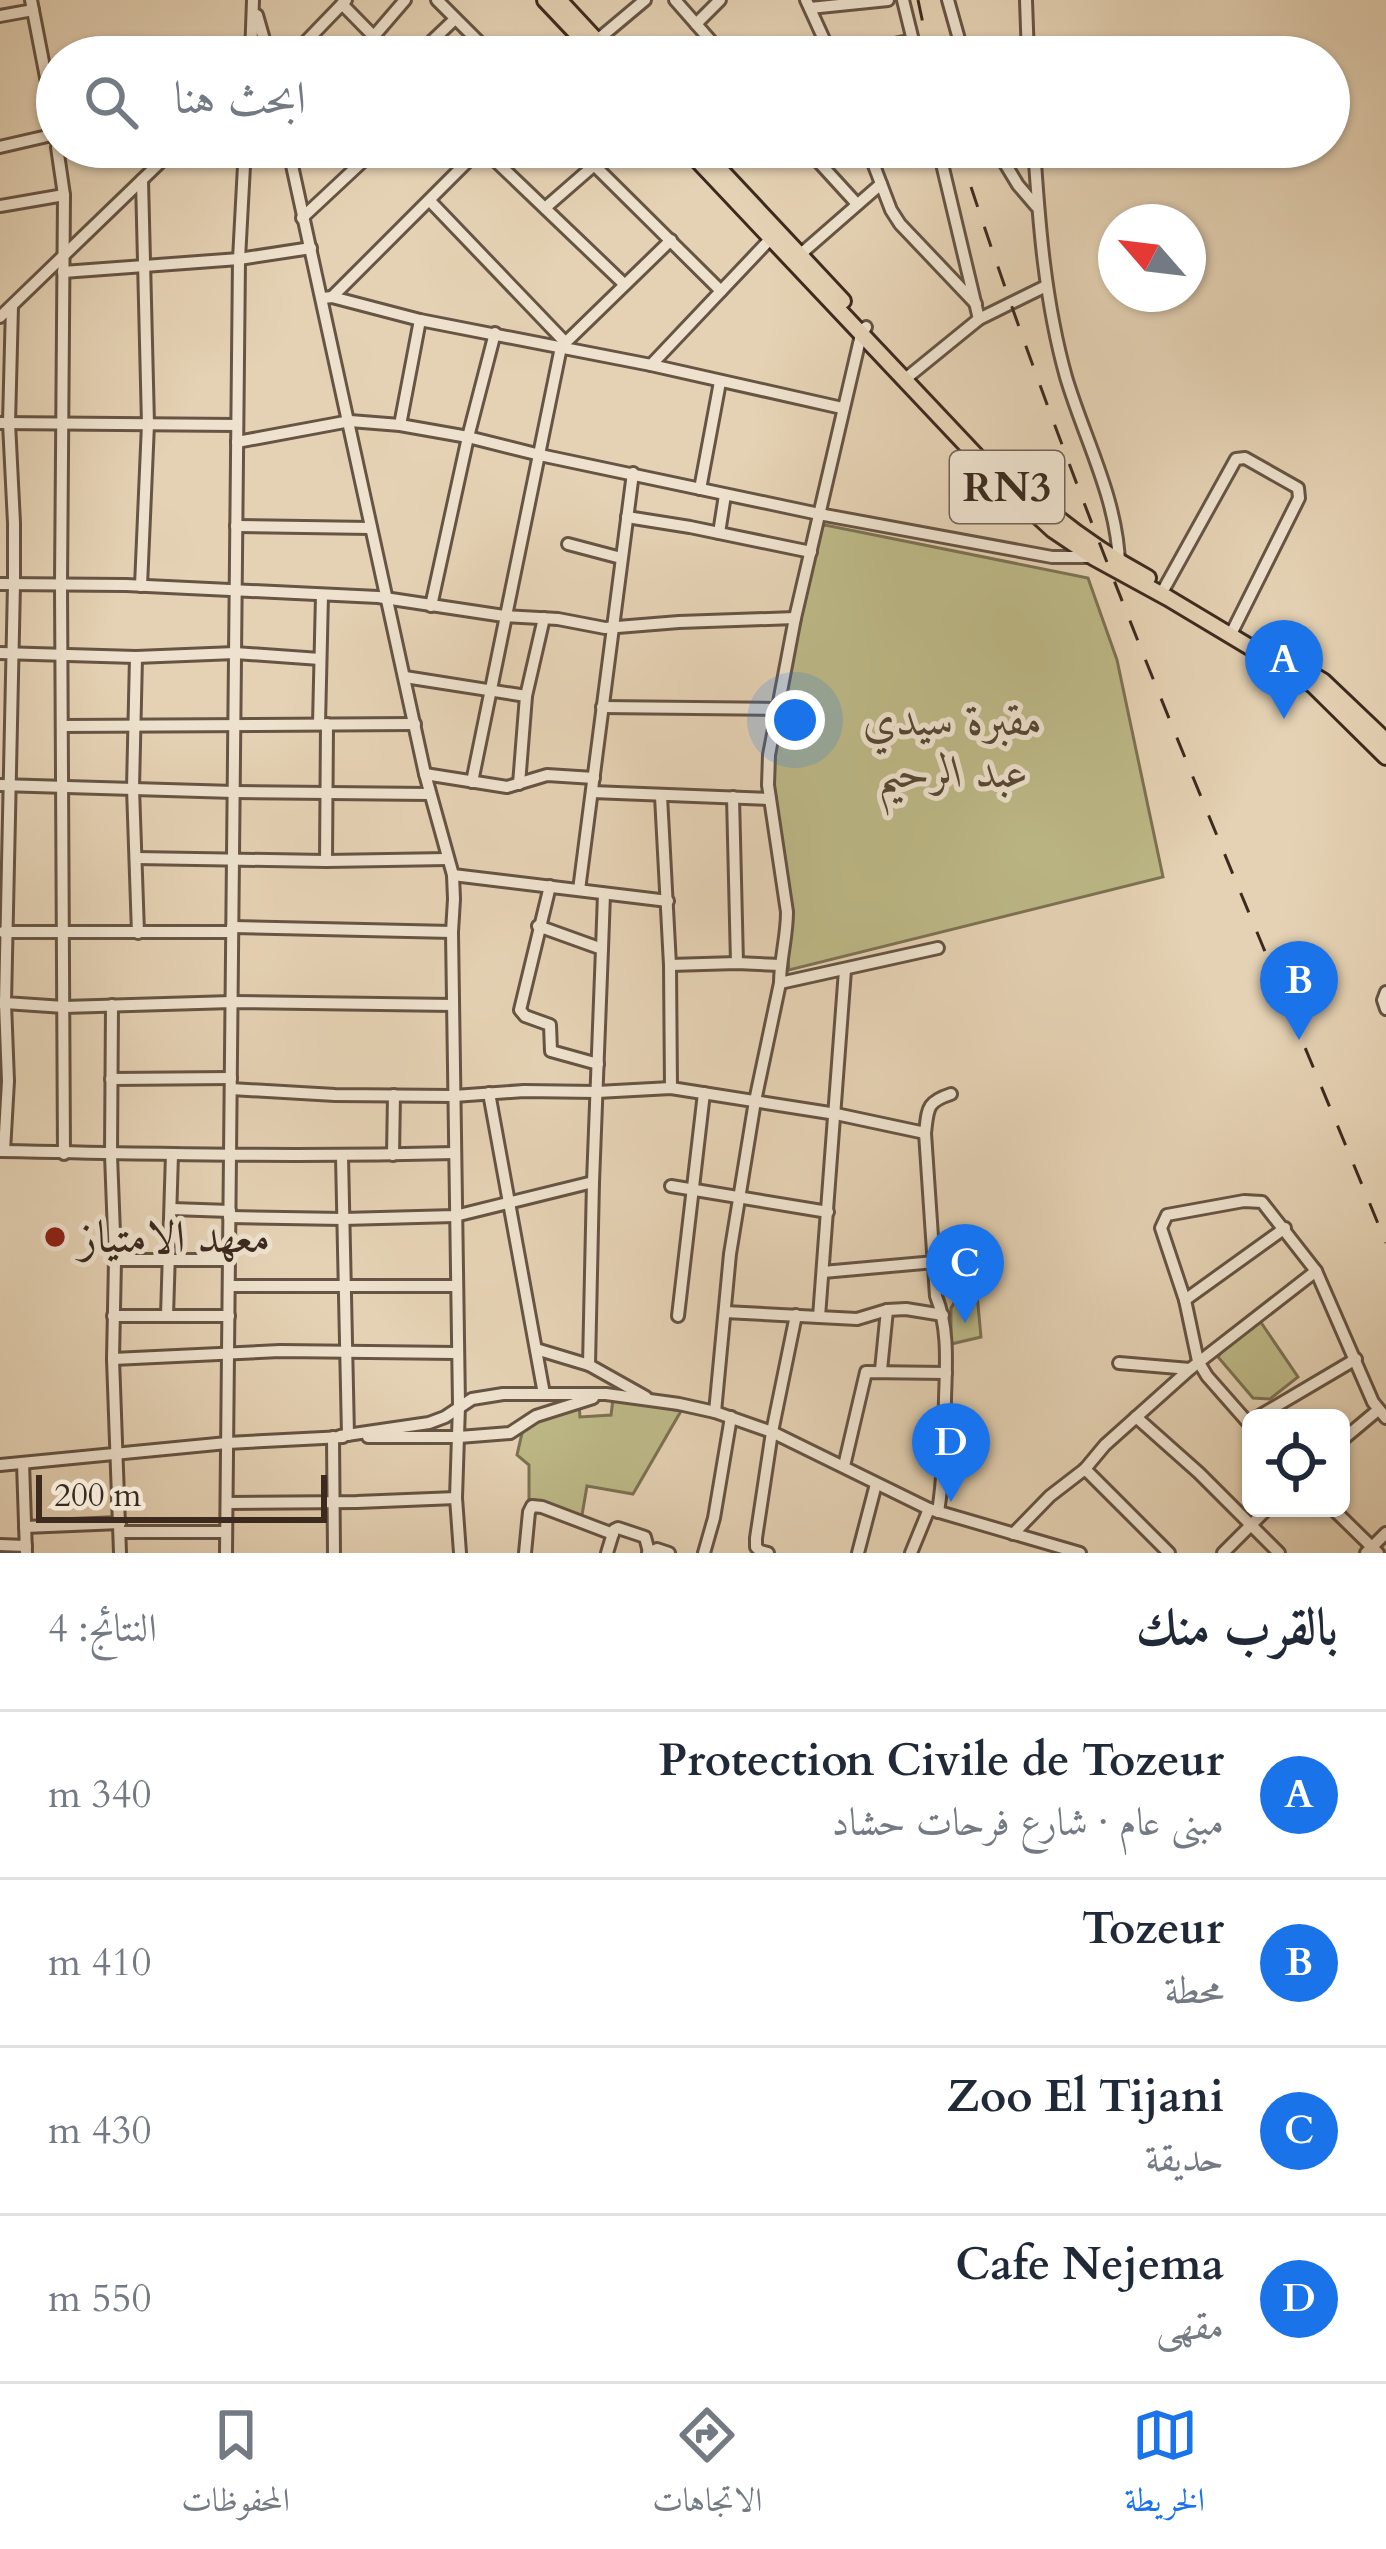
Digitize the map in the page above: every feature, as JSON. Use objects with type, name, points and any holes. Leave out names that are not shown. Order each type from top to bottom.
[{"type":"main road","points":[[545,0],[577,36]]},
{"type":"main road","points":[[559,0],[581,36]]},
{"type":"main road","name":"RN3","points":[[706,168],[797,257],[1018,498],[1054,530],[1323,681],[1386,741]]},
{"type":"main road","name":"RN3","points":[[717,168],[774,235]]},
{"type":"main road","name":"RN3","points":[[1119,566],[1166,587],[1313,686],[1386,757]]},
{"type":"street","points":[[309,36],[338,3],[374,36],[405,0]]},
{"type":"street","points":[[437,0],[472,36]]},
{"type":"street","points":[[605,36],[645,0]]},
{"type":"street","points":[[675,0],[707,36]]},
{"type":"street","points":[[696,24],[720,0]]},
{"type":"street","points":[[823,36],[808,4],[888,0]]},
{"type":"street","points":[[903,0],[912,36]]},
{"type":"street","points":[[948,0],[958,36]]},
{"type":"street","points":[[1026,0],[1027,36]]},
{"type":"street","points":[[252,36],[254,3]]},
{"type":"street","points":[[254,3],[263,36]]},
{"type":"street","points":[[0,16],[32,5],[38,36]]},
{"type":"street","points":[[437,36],[455,19]]},
{"type":"street","points":[[0,147],[36,139]]},
{"type":"street","points":[[60,168],[64,195],[64,1154]]},
{"type":"street","points":[[0,317],[154,168]]},
{"type":"street","points":[[226,1553],[238,259],[244,168]]},
{"type":"street","points":[[292,168],[327,298],[371,528],[425,775],[453,875],[460,1553]]},
{"type":"street","points":[[302,218],[356,168]]},
{"type":"street","points":[[327,298],[462,168]]},
{"type":"street","points":[[504,168],[623,284]]},
{"type":"street","points":[[545,208],[591,168]]},
{"type":"street","points":[[597,168],[721,291]]},
{"type":"street","points":[[825,168],[857,204]]},
{"type":"street","points":[[875,168],[900,224],[976,304]]},
{"type":"street","points":[[943,168],[979,319]]},
{"type":"street","points":[[1008,168],[1038,208]]},
{"type":"street","points":[[1035,168],[1046,286],[1066,376],[1107,498],[1119,566]]},
{"type":"street","points":[[141,586],[148,424],[142,180]]},
{"type":"street","points":[[797,257],[881,184]]},
{"type":"street","points":[[0,206],[64,195]]},
{"type":"street","points":[[430,201],[562,344]]},
{"type":"street","points":[[651,365],[774,235]]},
{"type":"street","points":[[472,782],[562,344],[670,240]]},
{"type":"street","points":[[63,272],[238,259],[311,248]]},
{"type":"street","points":[[908,377],[979,319],[1046,286]]},
{"type":"street","points":[[327,298],[420,320],[562,344],[842,408]]},
{"type":"street","points":[[12,306],[4,423],[14,523],[7,584],[2,1151],[455,1154]]},
{"type":"street","points":[[400,425],[420,320]]},
{"type":"street","points":[[715,1412],[739,1197],[785,947],[787,912],[767,770],[795,618],[863,331]]},
{"type":"street","points":[[431,606],[495,333]]},
{"type":"street","points":[[700,489],[720,382]]},
{"type":"street","points":[[237,442],[350,421],[400,425],[819,514],[1052,557],[1094,552]]},
{"type":"street","points":[[4,423],[237,425]]},
{"type":"street","points":[[1166,587],[1233,462],[1245,458],[1298,488],[1299,498],[1232,632]]},
{"type":"street","points":[[579,890],[633,473]]},
{"type":"street","points":[[719,533],[725,494]]},
{"type":"street","points":[[627,517],[811,551]]},
{"type":"street","points":[[0,520],[14,523]]},
{"type":"street","points":[[236,526],[371,528]]},
{"type":"street","points":[[568,544],[621,558]]},
{"type":"street","points":[[7,584],[388,598],[600,628],[795,618]]},
{"type":"street","points":[[322,595],[326,861]]},
{"type":"street","points":[[519,784],[526,696],[544,618]]},
{"type":"street","points":[[7,653],[136,657],[235,653],[320,659]]},
{"type":"street","points":[[136,657],[138,933]]},
{"type":"street","points":[[405,677],[526,696]]},
{"type":"street","points":[[602,707],[776,710]]},
{"type":"street","points":[[62,726],[415,724]]},
{"type":"street","points":[[425,775],[507,787],[547,775],[661,796],[770,799]]},
{"type":"street","points":[[5,785],[430,794]]},
{"type":"street","points":[[661,796],[670,965],[670,1088]]},
{"type":"street","points":[[733,797],[737,962]]},
{"type":"street","points":[[136,858],[448,859]]},
{"type":"street","points":[[453,875],[668,901]]},
{"type":"street","points":[[550,886],[520,1010],[524,1016],[550,1024],[551,1051],[598,1064]]},
{"type":"street","points":[[589,1365],[604,894]]},
{"type":"street","points":[[538,926],[602,949]]},
{"type":"street","points":[[3,932],[452,932]]},
{"type":"street","points":[[780,983],[938,948]]},
{"type":"street","points":[[670,965],[780,965]]},
{"type":"street","points":[[819,1317],[845,970]]},
{"type":"street","points":[[1386,992],[1386,1009]]},
{"type":"street","points":[[2,1003],[64,1007],[232,1002],[453,1005]]},
{"type":"street","points":[[112,1005],[113,1359],[120,1553]]},
{"type":"street","points":[[112,1079],[454,1096],[670,1088],[925,1132]]},
{"type":"street","points":[[489,1093],[536,1349],[536,1416]]},
{"type":"street","points":[[678,1316],[704,1093]]},
{"type":"street","points":[[911,1553],[934,1510],[944,1467],[943,1315],[936,1296],[925,1132],[929,1107],[935,1099],[951,1094]]},
{"type":"street","points":[[393,1155],[394,1095]]},
{"type":"street","points":[[167,1316],[172,1154]]},
{"type":"street","points":[[334,1553],[346,1351],[342,1156]]},
{"type":"street","points":[[172,1209],[344,1219],[455,1216],[593,1182]]},
{"type":"street","points":[[671,1186],[828,1212]]},
{"type":"street","points":[[1194,1365],[1185,1300],[1160,1228],[1167,1215],[1257,1200],[1285,1228],[1316,1271],[1382,1414],[1350,1435]]},
{"type":"street","points":[[1185,1300],[1285,1228]]},
{"type":"street","points":[[115,1260],[229,1260]]},
{"type":"street","points":[[823,1272],[935,1262]]},
{"type":"street","points":[[1013,1534],[1194,1365],[1316,1271]]},
{"type":"street","points":[[229,1286],[456,1286]]},
{"type":"street","points":[[724,1312],[866,1318],[887,1310],[943,1315]]},
{"type":"street","points":[[881,1370],[887,1310]]},
{"type":"street","points":[[767,1553],[756,1547],[756,1538],[796,1315]]},
{"type":"street","points":[[113,1316],[229,1316]]},
{"type":"street","points":[[536,1349],[589,1365],[650,1399]]},
{"type":"street","points":[[113,1359],[346,1351],[457,1353]]},
{"type":"street","points":[[1273,1409],[1356,1358]]},
{"type":"street","points":[[1119,1363],[1194,1365],[1242,1412]]},
{"type":"street","points":[[844,1466],[864,1375],[881,1370],[946,1372]]},
{"type":"street","points":[[342,1436],[429,1423],[485,1396],[606,1394],[650,1399],[731,1417],[934,1510],[1054,1550],[1080,1553]]},
{"type":"street","points":[[0,1465],[227,1442],[509,1433],[536,1416],[606,1394]]},
{"type":"street","points":[[704,1553],[731,1417]]},
{"type":"street","points":[[1136,1417],[1280,1553]]},
{"type":"street","points":[[0,1545],[26,1549],[23,1463]]},
{"type":"street","points":[[1084,1468],[1169,1553]]},
{"type":"street","points":[[858,1553],[876,1484]]},
{"type":"street","points":[[227,1502],[456,1498]]},
{"type":"street","points":[[525,1553],[532,1506],[613,1534]]},
{"type":"street","points":[[1223,1553],[1259,1517]]},
{"type":"street","points":[[1340,1517],[1372,1551],[1386,1533]]},
{"type":"street","points":[[25,1527],[226,1532]]},
{"type":"street","points":[[607,1553],[618,1528],[645,1538],[648,1552],[669,1553]]},
{"type":"green space","name":"مقبرة سيدي عبد الرحيم","points":[[825,525],[1088,578],[1117,660],[1163,877],[789,970],[767,769],[816,530]]},
{"type":"green space","points":[[977,1294],[981,1337],[951,1344],[951,1308],[957,1298]]},
{"type":"green space","points":[[1260,1321],[1298,1377],[1270,1399],[1253,1398],[1218,1357],[1228,1343]]},
{"type":"green space","points":[[613,1399],[681,1411],[633,1494],[587,1486],[581,1521],[529,1499],[529,1465],[517,1455],[525,1420],[579,1404],[580,1417],[611,1415]]},
{"type":"railway","points":[[918,0],[926,36]]},
{"type":"railway","points":[[965,168],[1107,562],[1386,1243]]},
{"type":"place","name":"Protection Civile de Tozeur","points":[[1284,719]]},
{"type":"place","name":"Tozeur","points":[[1299,1040]]},
{"type":"place","name":"معهد الامتياز","points":[[55,1237]]},
{"type":"place","name":"Zoo El Tijani","points":[[965,1323]]},
{"type":"place","name":"Cafe Nejema","points":[[951,1502]]}]
